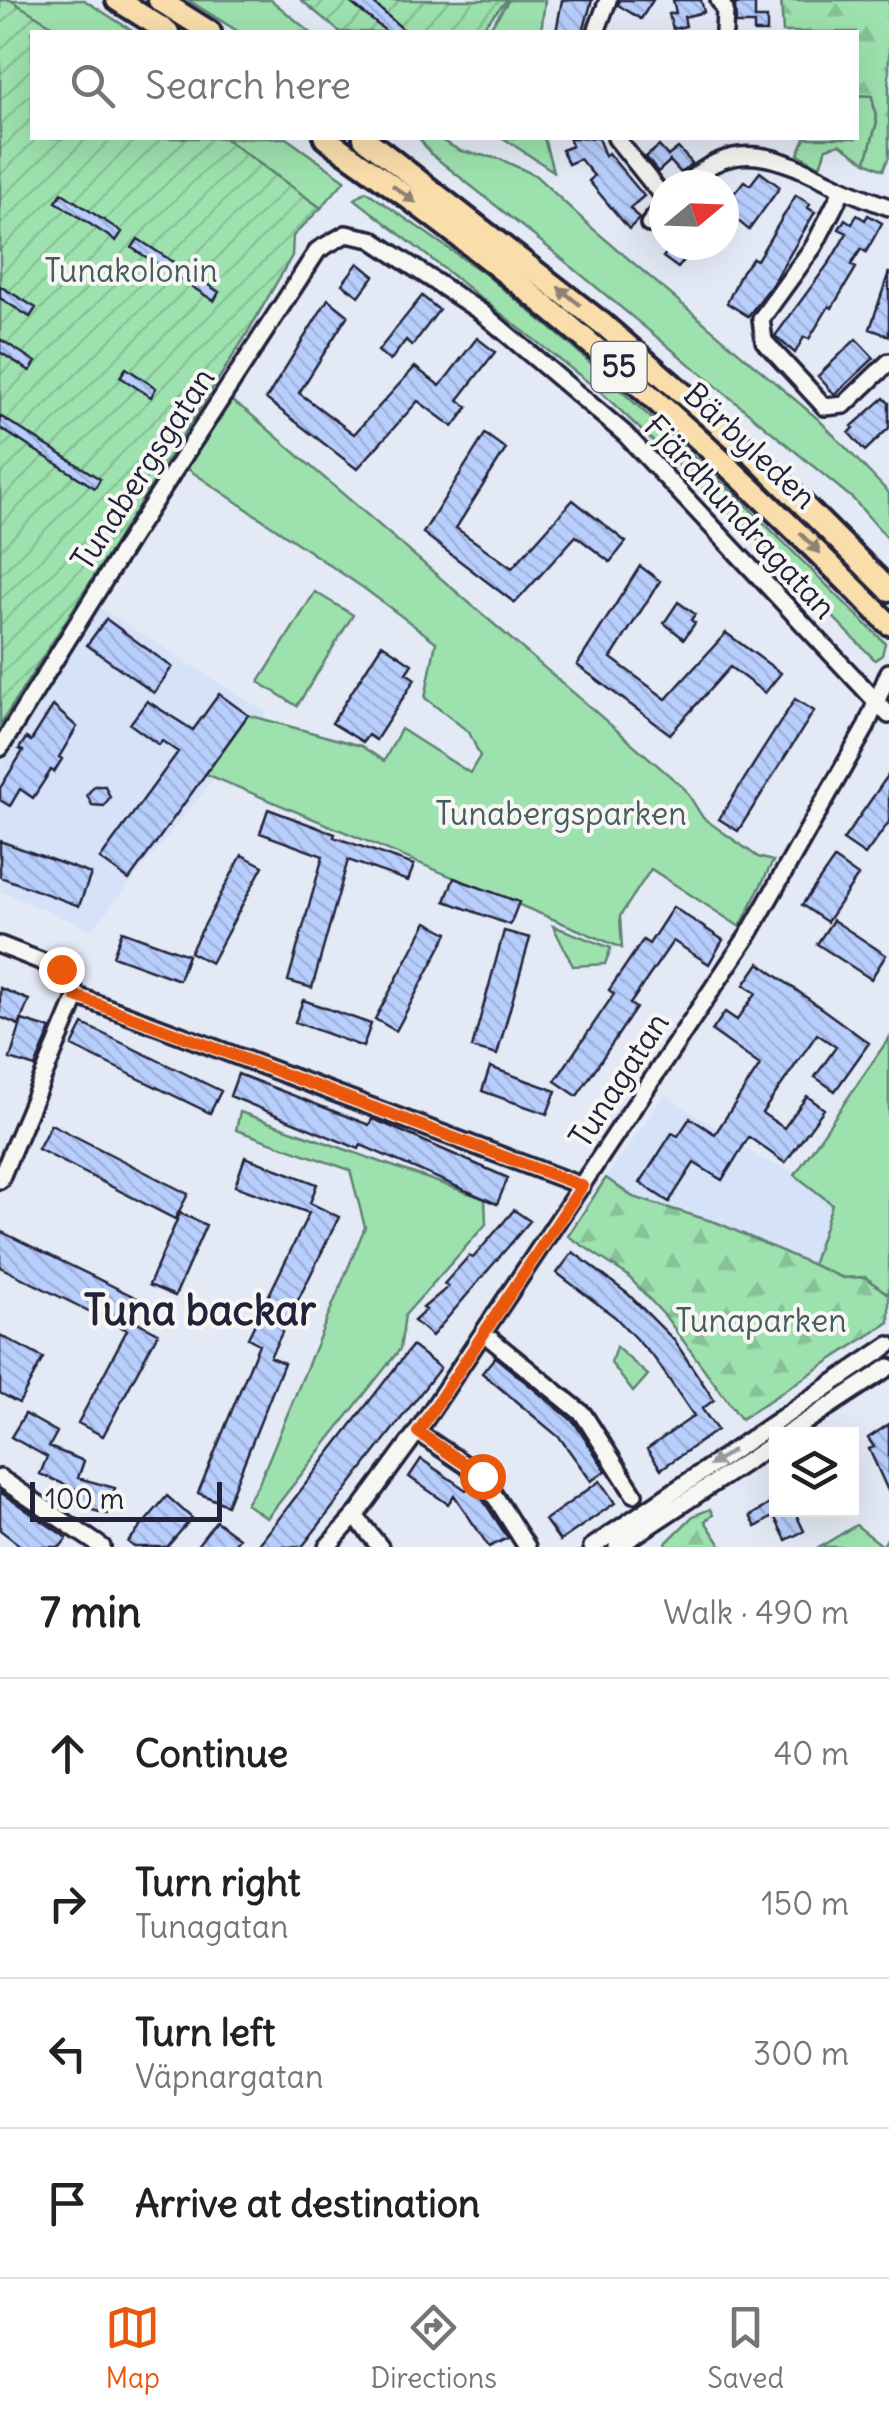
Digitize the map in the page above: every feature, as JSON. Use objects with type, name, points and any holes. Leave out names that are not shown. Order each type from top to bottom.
[{"type":"main road","points":[[116,0],[165,30]]},
{"type":"main road","points":[[159,0],[207,30]]},
{"type":"main road","name":"Bärbyleden","points":[[328,140],[461,236],[592,343],[722,458],[889,624]]},
{"type":"main road","name":"Bärbyleden","points":[[367,140],[471,218],[633,350],[749,451],[889,590]]},
{"type":"street","points":[[596,30],[608,0]]},
{"type":"street","points":[[719,0],[725,10],[724,30]]},
{"type":"street","points":[[618,140],[649,179]]},
{"type":"street","points":[[750,140],[759,154]]},
{"type":"street","points":[[700,170],[732,157],[759,154],[794,164],[889,208]]},
{"type":"street","points":[[843,189],[814,246],[761,319],[764,342],[825,407],[844,405],[889,362]]},
{"type":"street","name":"Fjärdhundragatan","points":[[346,234],[370,239],[481,312],[624,434],[889,714]]},
{"type":"street","name":"Tunabergsgatan","points":[[0,748],[140,522],[318,250],[346,234]]},
{"type":"street","name":"Tunagatan","points":[[327,1547],[418,1432],[749,934],[866,729],[889,672]]},
{"type":"street","points":[[0,945],[61,969],[76,996],[582,1186]]},
{"type":"street","points":[[0,1180],[76,996]]},
{"type":"street","points":[[492,1340],[583,1414],[634,1494]]},
{"type":"street","points":[[592,1547],[889,1345]]},
{"type":"street","points":[[798,1427],[889,1367]]},
{"type":"street","points":[[418,1432],[482,1476],[527,1547]]},
{"type":"street","points":[[623,1545],[769,1447]]},
{"type":"street","points":[[0,1478],[102,1547]]},
{"type":"street","points":[[354,1516],[380,1547]]},
{"type":"shaded area","points":[[96,605],[267,713],[92,930],[0,891],[0,767]]},
{"type":"shaded area","points":[[665,1094],[763,1160],[788,1169],[832,1204],[812,1266],[718,1223],[633,1197],[606,1178]]},
{"type":"green space","name":"Tunakolonin","points":[[0,0],[10,0],[60,30],[30,30],[30,140],[227,140],[321,208],[293,236],[292,256],[245,337],[0,725]]},
{"type":"green space","points":[[8,0],[84,0],[131,30],[60,30]]},
{"type":"green space","points":[[188,0],[271,0],[308,30],[236,30]]},
{"type":"green space","points":[[301,0],[507,0],[480,30],[338,30]]},
{"type":"green space","points":[[509,0],[545,0],[541,30],[488,30]]},
{"type":"green space","points":[[781,0],[889,0],[889,157],[883,170],[866,162],[877,122],[872,96],[859,95],[859,30],[783,30]]},
{"type":"green space","points":[[859,95],[872,96],[877,122],[866,162],[840,144],[826,148],[820,166],[798,154],[804,140],[859,140]]},
{"type":"green space","points":[[227,140],[289,140],[345,180],[321,208]]},
{"type":"green space","points":[[420,140],[441,140],[461,151],[500,159],[535,175],[818,419],[889,493],[889,540],[853,499],[431,154]]},
{"type":"green space","points":[[506,140],[545,140],[553,171]]},
{"type":"green space","points":[[366,191],[485,274],[573,347],[737,496],[885,643],[882,655],[875,660],[767,549],[602,393],[355,199]]},
{"type":"green space","name":"Tunabergsparken","points":[[223,395],[248,412],[685,789],[703,818],[758,857],[773,861],[740,927],[651,869],[620,916],[622,948],[206,774],[248,715],[361,746],[384,761],[401,729],[470,773],[480,756],[469,732],[425,698],[436,642],[179,463]]},
{"type":"green space","points":[[315,592],[353,615],[297,706],[259,682]]},
{"type":"green space","points":[[553,926],[611,948],[605,964],[573,966]]},
{"type":"green space","name":"Tunaparken","points":[[889,1038],[889,1295],[865,1277],[844,1278],[812,1266],[832,1204],[795,1175]]},
{"type":"green space","points":[[240,1112],[485,1199],[486,1224],[405,1315],[400,1349],[267,1518],[246,1504],[259,1483],[365,1227],[350,1170],[236,1130]]},
{"type":"green space","name":"Tunaparken","points":[[606,1178],[633,1197],[718,1223],[843,1278],[865,1277],[889,1295],[889,1322],[741,1419],[665,1316],[627,1275],[568,1236]]},
{"type":"green space","points":[[616,1347],[648,1375],[633,1392],[611,1363]]},
{"type":"green space","points":[[710,1509],[713,1515],[705,1521],[722,1547],[667,1547],[666,1543],[693,1516]]},
{"type":"green space","points":[[856,1525],[883,1546],[889,1535],[889,1547],[820,1547]]},
{"type":"building","points":[[347,0],[370,0],[404,30],[384,30]]},
{"type":"building","points":[[562,0],[592,0],[584,30],[556,30]]},
{"type":"building","points":[[619,0],[653,0],[641,19],[618,5]]},
{"type":"building","points":[[673,0],[701,0],[704,12],[684,17],[686,26],[673,29],[669,14],[676,13]]},
{"type":"building","points":[[735,4],[755,4],[755,18],[767,18],[767,30],[754,30],[754,24],[736,24]]},
{"type":"building","points":[[570,140],[599,140],[605,156],[608,153],[644,196],[630,208],[639,219],[629,229],[589,181],[594,176],[580,159],[568,164],[562,150],[572,146]]},
{"type":"building","points":[[659,146],[668,156],[678,148],[692,163],[678,170],[670,161],[656,170],[646,157]]},
{"type":"building","points":[[760,172],[780,187],[749,230],[739,222],[739,187],[744,181],[750,185]]},
{"type":"building","points":[[62,193],[122,232],[116,241],[56,202]]},
{"type":"building","points":[[796,195],[815,212],[772,285],[748,316],[727,303],[742,271],[753,258],[757,260]]},
{"type":"building","points":[[857,215],[865,220],[868,215],[882,223],[866,252],[861,249],[851,265],[856,268],[832,308],[829,306],[809,339],[804,337],[795,353],[775,336],[831,260],[847,233],[839,229],[845,219],[852,224]]},
{"type":"building","points":[[138,239],[219,292],[214,301],[132,248]]},
{"type":"building","points":[[667,260],[684,260],[678,268]]},
{"type":"building","points":[[358,263],[374,276],[359,296],[342,284]]},
{"type":"building","points":[[889,272],[889,336],[870,329]]},
{"type":"building","points":[[0,286],[36,308],[30,317],[0,298]]},
{"type":"building","points":[[422,296],[439,310],[412,346],[406,340],[390,361],[378,351]]},
{"type":"building","points":[[328,299],[348,315],[299,393],[354,434],[415,367],[440,386],[477,338],[495,352],[458,400],[468,407],[453,427],[418,401],[357,469],[266,399]]},
{"type":"building","points":[[0,339],[36,362],[30,371],[0,352]]},
{"type":"building","points":[[856,339],[874,358],[835,395],[818,376]]},
{"type":"building","points":[[126,368],[156,388],[151,397],[120,377]]},
{"type":"building","points":[[884,398],[889,403],[889,428],[865,451],[849,433]]},
{"type":"building","points":[[0,416],[100,479],[95,488],[0,428]]},
{"type":"building","points":[[485,434],[506,449],[456,528],[512,568],[573,500],[626,542],[610,562],[576,536],[515,603],[423,533]]},
{"type":"building","points":[[640,566],[660,581],[611,658],[666,699],[726,633],[781,673],[765,693],[730,667],[670,734],[577,665]]},
{"type":"building","points":[[678,602],[695,614],[691,620],[695,623],[684,639],[664,623]]},
{"type":"building","points":[[106,619],[172,667],[154,693],[87,645]]},
{"type":"building","points":[[382,644],[412,664],[406,673],[415,679],[376,740],[368,735],[363,742],[332,723]]},
{"type":"building","points":[[219,694],[248,715],[129,880],[100,859],[178,752],[162,741],[159,745],[130,724],[147,701],[193,730]]},
{"type":"building","points":[[795,699],[814,711],[738,831],[719,819]]},
{"type":"building","points":[[53,706],[77,727],[54,772],[51,770],[33,798],[20,789],[10,806],[0,800],[0,788],[23,751],[19,749],[26,738],[31,741]]},
{"type":"building","points":[[889,774],[889,822],[865,855],[843,840]]},
{"type":"building","points":[[94,786],[105,786],[110,797],[104,806],[92,805],[87,795]]},
{"type":"building","points":[[268,809],[414,865],[408,881],[348,860],[312,988],[288,981],[323,856],[260,833]]},
{"type":"building","points":[[0,841],[91,874],[79,906],[0,877]]},
{"type":"building","points":[[242,855],[263,866],[211,963],[190,952]]},
{"type":"building","points":[[834,859],[858,876],[827,922],[802,905]]},
{"type":"building","points":[[454,878],[519,902],[510,925],[445,901]]},
{"type":"building","points":[[673,907],[723,940],[709,964],[673,941],[630,1004],[636,1008],[577,1096],[555,1081],[614,994],[609,990],[643,940],[649,944]]},
{"type":"building","points":[[833,920],[886,955],[871,979],[817,944]]},
{"type":"building","points":[[427,922],[448,933],[396,1031],[375,1019]]},
{"type":"building","points":[[122,931],[188,955],[179,980],[113,956]]},
{"type":"building","points":[[504,931],[530,938],[497,1055],[472,1048]]},
{"type":"building","points":[[759,963],[869,1043],[835,1091],[815,1077],[836,1047],[817,1034],[762,1113],[784,1128],[807,1096],[824,1109],[785,1163],[749,1137],[722,1180],[694,1163],[669,1202],[640,1183],[672,1133],[678,1136],[690,1118],[715,1134],[760,1065],[712,1031],[725,1012],[737,1020],[756,993],[744,985]]},
{"type":"building","points":[[0,988],[29,1000],[19,1025],[0,1017]]},
{"type":"building","points":[[303,1000],[371,1024],[363,1047],[295,1022]]},
{"type":"building","points":[[22,1020],[51,1029],[35,1067],[10,1059]]},
{"type":"building","points":[[83,1024],[221,1091],[210,1113],[72,1046]]},
{"type":"building","points":[[490,1067],[556,1091],[547,1114],[482,1091]]},
{"type":"building","points":[[238,1074],[369,1125],[372,1119],[378,1121],[508,1178],[497,1204],[361,1145],[359,1149],[230,1096]]},
{"type":"building","points":[[51,1124],[188,1194],[175,1219],[38,1149]]},
{"type":"building","points":[[245,1157],[317,1184],[310,1203],[339,1217],[270,1357],[284,1363],[227,1505],[198,1493],[259,1344],[248,1338],[309,1213],[235,1186]]},
{"type":"building","points":[[514,1210],[530,1221],[432,1336],[414,1321]]},
{"type":"building","points":[[180,1213],[206,1225],[175,1296],[149,1285]]},
{"type":"building","points":[[0,1231],[141,1300],[132,1319],[158,1333],[103,1436],[78,1423],[127,1330],[0,1267]]},
{"type":"building","points":[[573,1252],[628,1294],[674,1340],[714,1400],[702,1409],[717,1430],[661,1469],[647,1449],[694,1416],[655,1359],[615,1317],[557,1273]]},
{"type":"building","points":[[0,1335],[43,1358],[19,1403],[0,1393]]},
{"type":"building","points":[[412,1346],[440,1368],[302,1547],[257,1547]]},
{"type":"building","points":[[495,1357],[574,1422],[606,1471],[591,1481],[560,1438],[482,1373]]},
{"type":"building","points":[[25,1414],[57,1432],[49,1447],[84,1461],[78,1478],[115,1488],[107,1514],[74,1505],[78,1490],[40,1474],[47,1457],[11,1437]]},
{"type":"building","points":[[889,1424],[889,1493],[868,1438]]},
{"type":"building","points":[[421,1459],[466,1490],[473,1485],[508,1538],[489,1547],[454,1495],[448,1504],[409,1477]]},
{"type":"building","points":[[600,1481],[615,1503],[560,1541],[545,1520]]},
{"type":"building","points":[[0,1492],[67,1538],[60,1547],[22,1547],[0,1530]]},
{"type":"building","points":[[167,1496],[192,1518],[167,1547],[134,1547],[128,1542]]},
{"type":"building","points":[[769,1504],[769,1517],[772,1517],[756,1527],[750,1516]]},
{"type":"building","points":[[774,1517],[797,1517],[804,1531],[786,1540]]},
{"type":"building","points":[[216,1521],[239,1538],[232,1547],[196,1547]]},
{"type":"district","name":"Tuna backar","points":[[200,1310]]},
{"type":"route","points":[[61,969],[76,996],[582,1186],[418,1432],[482,1476]]}]
